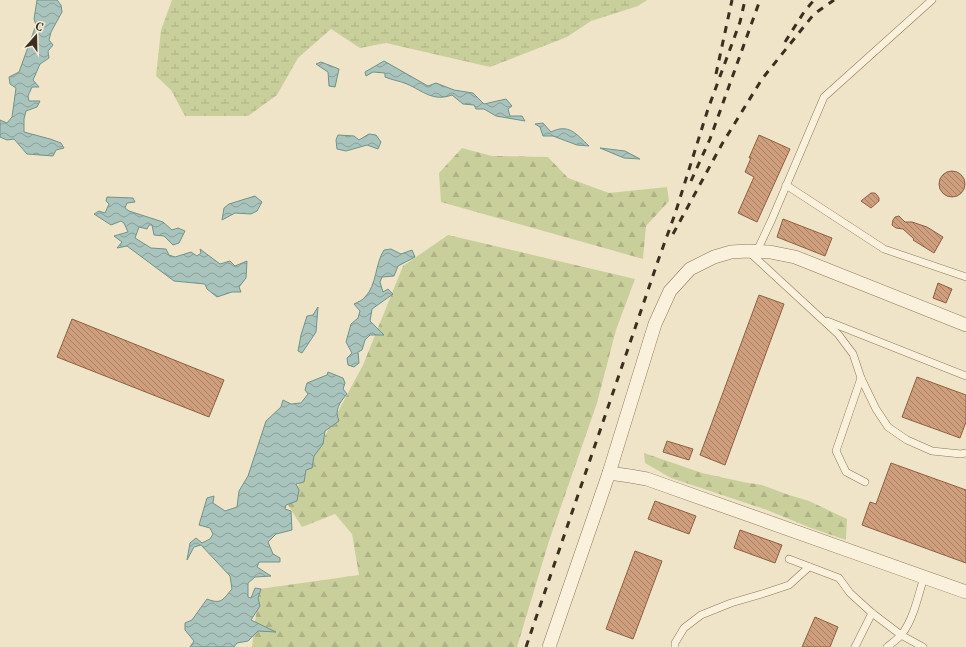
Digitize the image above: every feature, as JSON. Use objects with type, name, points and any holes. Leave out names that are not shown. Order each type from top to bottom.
[{"type":"street","points":[[549,647],[610,473],[655,324],[670,291],[690,269],[714,257],[731,252],[770,252],[795,257],[966,324]]},
{"type":"street","points":[[610,473],[647,479],[966,592]]},
{"type":"lane","points":[[932,0],[824,97],[772,219],[752,251],[838,334],[853,354],[861,378],[876,409],[888,427],[907,440],[932,451],[961,454],[966,453]]},
{"type":"lane","points":[[786,185],[884,249],[966,277]]},
{"type":"lane","points":[[823,320],[966,376]]},
{"type":"lane","points":[[861,378],[836,450],[846,472],[865,482]]},
{"type":"lane","points":[[789,559],[839,578],[850,593],[872,613],[901,635],[923,647]]},
{"type":"lane","points":[[675,647],[675,643],[684,628],[701,615],[731,603],[789,585],[809,567]]},
{"type":"lane","points":[[887,647],[901,635],[909,621],[924,577]]},
{"type":"lane","points":[[855,647],[872,613]]},
{"type":"green space","points":[[172,0],[647,0],[638,6],[591,21],[567,37],[490,67],[386,43],[360,48],[331,29],[298,58],[277,95],[248,116],[185,116],[171,90],[156,76],[161,30]]},
{"type":"green space","points":[[462,148],[492,156],[548,157],[568,178],[609,193],[667,187],[669,201],[646,226],[643,259],[441,202],[439,173]]},
{"type":"green space","points":[[448,235],[635,279],[616,330],[597,403],[549,541],[517,647],[252,647],[259,589],[359,575],[352,534],[335,514],[302,527],[288,505],[363,365],[403,266]]},
{"type":"green space","points":[[644,453],[702,473],[762,485],[809,501],[847,519],[846,540],[811,528],[767,510],[671,478],[645,463]]},
{"type":"water","points":[[37,0],[57,0],[61,5],[62,12],[51,32],[49,40],[53,45],[48,51],[49,58],[40,64],[33,80],[39,87],[32,87],[28,96],[29,101],[40,101],[37,107],[26,111],[24,119],[24,132],[61,143],[64,148],[56,150],[53,156],[27,154],[14,139],[7,140],[0,137],[0,120],[7,123],[12,117],[16,88],[10,84],[9,77],[19,72],[36,25],[34,19]]},
{"type":"water","points":[[384,61],[428,86],[436,83],[454,90],[473,93],[484,104],[506,99],[512,106],[508,109],[510,116],[522,116],[525,121],[496,116],[484,109],[476,109],[474,105],[463,104],[452,95],[439,97],[428,95],[407,84],[385,77],[385,73],[373,72],[366,76],[365,72]]},
{"type":"water","points":[[321,62],[339,69],[335,87],[329,86],[328,72],[316,64]]},
{"type":"water","points":[[543,123],[551,132],[563,129],[572,131],[589,146],[577,145],[553,136],[543,136],[540,127],[535,124]]},
{"type":"water","points":[[369,134],[376,135],[381,142],[378,149],[367,145],[346,151],[337,149],[336,140],[338,135],[354,136],[359,140]]},
{"type":"water","points":[[600,148],[625,151],[640,159],[624,158]]},
{"type":"water","points":[[255,196],[262,202],[257,211],[251,214],[235,213],[222,220],[224,208],[229,204]]},
{"type":"water","points":[[107,197],[133,198],[135,202],[127,203],[125,208],[129,211],[163,222],[172,230],[178,228],[185,231],[179,243],[173,245],[164,236],[154,235],[152,225],[149,225],[147,229],[139,227],[135,238],[151,248],[166,249],[169,255],[175,257],[191,252],[197,256],[201,253],[200,249],[220,264],[230,261],[235,266],[247,261],[246,278],[239,287],[241,292],[232,292],[217,297],[207,289],[205,284],[174,281],[127,246],[117,248],[122,242],[114,236],[128,232],[124,223],[121,221],[111,225],[94,214],[99,211],[105,213],[109,204],[106,201]]},
{"type":"water","points":[[391,249],[401,254],[412,250],[415,257],[398,266],[394,276],[382,277],[380,282],[383,292],[388,289],[393,294],[372,309],[370,321],[384,335],[370,335],[365,340],[362,350],[358,352],[359,363],[354,367],[348,365],[347,358],[352,353],[346,342],[351,324],[358,318],[360,311],[354,304],[363,299],[369,292],[384,250]]},
{"type":"water","points":[[318,307],[316,332],[302,353],[298,351],[307,316],[313,315]]},
{"type":"water","points":[[328,372],[343,378],[345,383],[343,389],[347,394],[337,410],[339,421],[325,431],[323,444],[314,456],[312,468],[306,470],[304,482],[296,484],[299,490],[297,501],[286,505],[285,509],[291,511],[292,530],[276,534],[268,542],[273,554],[280,558],[280,562],[259,562],[257,567],[271,576],[255,577],[248,583],[248,597],[251,598],[255,588],[261,589],[258,598],[260,606],[251,620],[276,632],[258,631],[248,641],[237,643],[234,647],[190,647],[194,641],[185,630],[185,623],[192,620],[207,599],[212,601],[222,600],[232,589],[230,576],[201,545],[194,547],[187,560],[190,543],[196,538],[202,543],[210,539],[213,534],[210,528],[199,525],[207,498],[214,496],[213,503],[225,511],[237,507],[239,491],[248,476],[266,421],[281,407],[283,400],[291,404],[301,403],[308,394],[305,390],[307,383],[327,375]]},
{"type":"building","points":[[759,135],[790,149],[757,222],[738,213],[754,177],[745,172],[751,158],[749,158]]},
{"type":"building","points":[[952,171],[961,175],[965,184],[961,193],[952,197],[943,193],[939,184],[943,175]]},
{"type":"building","points":[[871,193],[875,193],[877,195],[879,201],[871,208],[861,201]]},
{"type":"building","points":[[899,216],[905,222],[912,222],[927,227],[943,237],[934,253],[913,240],[914,239],[903,229],[896,228],[892,225],[895,217]]},
{"type":"building","points":[[783,219],[832,238],[825,256],[777,237]]},
{"type":"building","points":[[938,283],[952,289],[946,303],[933,298]]},
{"type":"building","points":[[759,295],[784,304],[725,465],[700,455]]},
{"type":"building","points":[[72,319],[224,380],[209,417],[57,357]]},
{"type":"building","points":[[917,377],[966,395],[966,422],[960,438],[902,417]]},
{"type":"building","points":[[667,441],[693,449],[689,460],[663,452]]},
{"type":"building","points":[[891,463],[966,490],[966,563],[862,525],[870,502],[876,504]]},
{"type":"building","points":[[655,501],[696,516],[689,534],[648,519]]},
{"type":"building","points":[[740,530],[782,545],[775,563],[734,548]]},
{"type":"building","points":[[635,551],[662,561],[633,639],[606,629]]},
{"type":"building","points":[[815,617],[838,627],[830,647],[802,647]]},
{"type":"railway","points":[[716,74],[732,0]]},
{"type":"railway","points":[[526,647],[675,214],[708,109],[740,22],[745,0]]},
{"type":"railway","points":[[691,181],[710,139],[760,0]]},
{"type":"railway","points":[[785,42],[804,12],[814,0]]},
{"type":"railway","points":[[673,234],[722,144],[762,79],[814,14],[834,0]]}]
